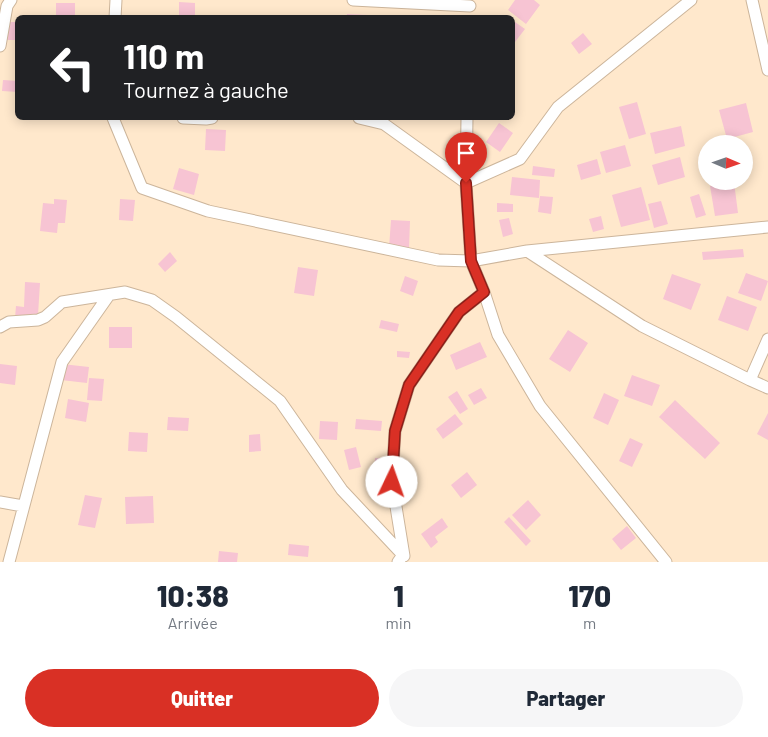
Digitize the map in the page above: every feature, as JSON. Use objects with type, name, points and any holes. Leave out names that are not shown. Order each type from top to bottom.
[{"type":"street","points":[[0,46],[7,6],[11,0]]},
{"type":"street","points":[[115,15],[116,0]]},
{"type":"street","points":[[353,0],[470,8]]},
{"type":"street","points":[[466,183],[520,159],[558,107],[690,0]]},
{"type":"street","points":[[752,0],[768,70]]},
{"type":"street","points":[[114,120],[142,188],[208,211],[438,260],[471,261],[527,251],[768,227]]},
{"type":"street","points":[[368,120],[384,124],[466,183]]},
{"type":"street","points":[[467,120],[466,183],[471,261],[484,292],[498,335],[540,406],[666,562]]},
{"type":"street","points":[[527,251],[642,326],[768,388]]},
{"type":"street","points":[[0,327],[9,322],[38,320],[46,317],[62,302],[125,292],[152,300],[176,317],[280,401],[342,490],[403,560]]},
{"type":"street","points":[[403,560],[392,482],[395,431],[409,385],[459,312],[484,292]]},
{"type":"street","points":[[9,562],[62,362],[109,295]]},
{"type":"street","points":[[750,380],[768,339]]},
{"type":"street","points":[[0,502],[23,506]]},
{"type":"building","points":[[515,0],[534,0],[540,5],[526,24],[508,10]]},
{"type":"building","points":[[179,2],[195,3],[195,15],[179,15]]},
{"type":"building","points":[[56,3],[75,3],[75,15],[56,15]]},
{"type":"building","points":[[6,22],[15,22],[15,40],[6,40]]},
{"type":"building","points":[[515,22],[525,29],[515,42]]},
{"type":"building","points":[[583,33],[592,44],[579,54],[571,43]]},
{"type":"building","points":[[3,80],[15,81],[15,92],[2,91]]},
{"type":"building","points":[[637,102],[646,134],[629,139],[619,107]]},
{"type":"building","points":[[746,103],[753,132],[742,135],[726,135],[719,110]]},
{"type":"building","points":[[499,123],[513,133],[500,152],[486,142]]},
{"type":"building","points":[[681,126],[685,146],[655,154],[650,133]]},
{"type":"building","points":[[206,129],[226,130],[225,151],[205,150]]},
{"type":"building","points":[[625,145],[631,166],[606,173],[600,152]]},
{"type":"building","points":[[680,157],[685,177],[658,185],[652,165]]},
{"type":"building","points":[[597,159],[601,174],[581,180],[577,165]]},
{"type":"building","points":[[533,166],[555,169],[554,177],[532,175]]},
{"type":"building","points":[[179,168],[199,174],[194,195],[173,189]]},
{"type":"building","points":[[512,177],[540,180],[539,198],[510,195]]},
{"type":"building","points":[[641,187],[650,220],[621,227],[612,195]]},
{"type":"building","points":[[711,190],[735,190],[738,213],[715,216]]},
{"type":"building","points":[[699,194],[706,215],[696,218],[690,197]]},
{"type":"building","points":[[540,196],[553,197],[551,214],[538,212]]},
{"type":"building","points":[[54,199],[67,200],[65,223],[58,223],[57,233],[40,231],[43,203],[54,204]]},
{"type":"building","points":[[120,199],[135,200],[133,221],[119,220]]},
{"type":"building","points":[[661,201],[668,224],[654,228],[648,204]]},
{"type":"building","points":[[497,203],[513,204],[513,212],[497,212]]},
{"type":"building","points":[[601,216],[604,229],[593,232],[589,219]]},
{"type":"building","points":[[509,218],[513,234],[503,237],[499,220]]},
{"type":"building","points":[[391,220],[410,221],[409,249],[389,248]]},
{"type":"building","points":[[743,249],[744,257],[703,260],[702,252]]},
{"type":"building","points":[[170,252],[177,261],[165,272],[158,264]]},
{"type":"building","points":[[298,267],[318,270],[314,296],[294,293]]},
{"type":"building","points":[[746,273],[768,281],[761,301],[738,293]]},
{"type":"building","points":[[672,274],[701,284],[691,310],[663,299]]},
{"type":"building","points":[[405,276],[418,281],[413,296],[400,291]]},
{"type":"building","points":[[25,282],[40,283],[38,315],[28,315],[28,318],[15,318],[16,306],[24,307]]},
{"type":"building","points":[[727,296],[757,307],[748,331],[718,320]]},
{"type":"building","points":[[381,320],[399,324],[397,332],[379,328]]},
{"type":"building","points":[[109,327],[132,327],[132,348],[109,348]]},
{"type":"building","points":[[568,330],[588,343],[570,372],[549,359]]},
{"type":"building","points":[[480,342],[487,357],[456,370],[450,355]]},
{"type":"building","points":[[397,351],[410,352],[409,358],[397,357]]},
{"type":"building","points":[[0,364],[17,366],[15,385],[0,383]]},
{"type":"building","points":[[62,364],[89,367],[87,383],[61,380]]},
{"type":"building","points":[[632,375],[660,385],[652,406],[624,396]]},
{"type":"building","points":[[89,378],[104,379],[102,401],[87,400]]},
{"type":"building","points":[[481,388],[487,398],[474,405],[468,395]]},
{"type":"building","points":[[457,391],[468,409],[460,414],[448,397]]},
{"type":"building","points":[[604,393],[619,400],[608,425],[593,418]]},
{"type":"building","points":[[68,399],[89,403],[86,422],[65,418]]},
{"type":"building","points":[[675,400],[720,443],[705,459],[659,417]]},
{"type":"building","points":[[768,413],[768,440],[757,434]]},
{"type":"building","points":[[455,414],[463,424],[443,439],[436,429]]},
{"type":"building","points":[[168,417],[189,418],[188,431],[167,430]]},
{"type":"building","points":[[356,419],[382,421],[381,431],[355,429]]},
{"type":"building","points":[[320,421],[338,422],[337,440],[319,439]]},
{"type":"building","points":[[129,432],[148,433],[147,452],[128,451]]},
{"type":"building","points":[[260,434],[261,451],[249,452],[249,435]]},
{"type":"building","points":[[630,438],[643,444],[632,467],[619,461]]},
{"type":"building","points":[[356,447],[361,467],[349,470],[344,450]]},
{"type":"building","points":[[375,458],[387,459],[385,477],[374,476]]},
{"type":"building","points":[[467,472],[477,485],[461,498],[451,485]]},
{"type":"building","points":[[85,495],[102,498],[95,528],[78,525]]},
{"type":"building","points":[[153,496],[154,523],[126,524],[125,497]]},
{"type":"building","points":[[528,500],[541,515],[526,530],[512,515]]},
{"type":"building","points":[[509,517],[531,541],[526,546],[504,522]]},
{"type":"building","points":[[442,518],[448,527],[435,537],[438,542],[431,548],[421,534]]},
{"type":"building","points":[[627,526],[636,538],[621,550],[612,539]]},
{"type":"building","points":[[289,544],[309,546],[308,557],[288,555]]},
{"type":"building","points":[[219,551],[238,553],[237,562],[218,562]]},
{"type":"route","points":[[392,482],[395,431],[409,385],[459,312],[484,292],[471,261],[466,183]]}]
